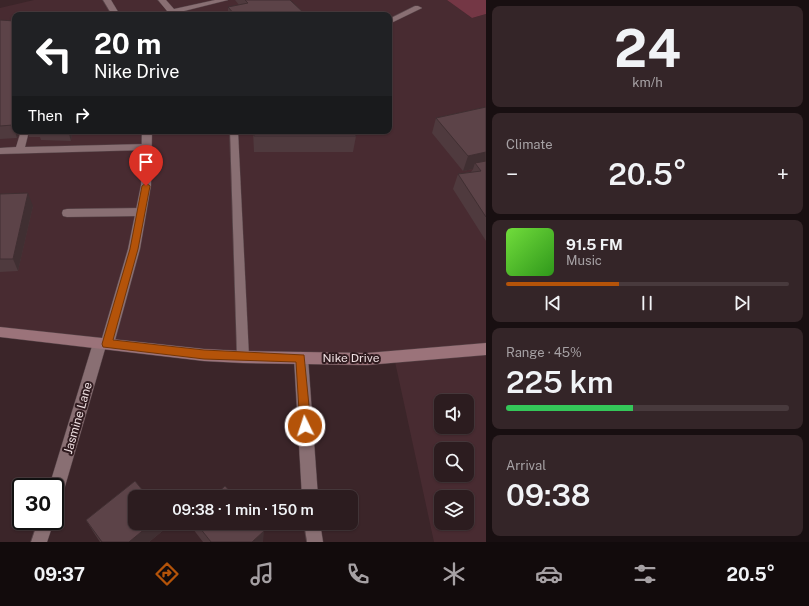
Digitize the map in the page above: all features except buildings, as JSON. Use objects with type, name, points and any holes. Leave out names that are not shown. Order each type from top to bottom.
[{"type":"street","points":[[107,0],[114,12]]},
{"type":"street","name":"Jasmine Lane","points":[[60,478],[134,249],[146,186],[147,134]]},
{"type":"street","name":"Nike Drive","points":[[0,332],[204,355],[243,357],[367,359],[486,349]]},
{"type":"street","points":[[301,358],[310,490]]},
{"type":"street","points":[[39,542],[43,530]]},
{"type":"street","points":[[313,530],[315,542]]},
{"type":"lane","points":[[162,0],[172,12],[224,0]]},
{"type":"lane","points":[[392,21],[418,8]]},
{"type":"lane","points":[[20,150],[24,134]]},
{"type":"lane","points":[[234,134],[243,357]]},
{"type":"lane","points":[[0,151],[146,147]]},
{"type":"lane","points":[[67,213],[141,212]]},
{"type":"shaded area","points":[[34,0],[447,0],[472,18],[486,14],[486,542],[434,542],[394,357],[243,357],[0,332],[0,8]]},
{"type":"shaded area","points":[[447,0],[486,0],[486,14],[472,18]]},
{"type":"route","points":[[146,186],[134,249],[107,344],[204,355],[301,358],[305,426]]}]
